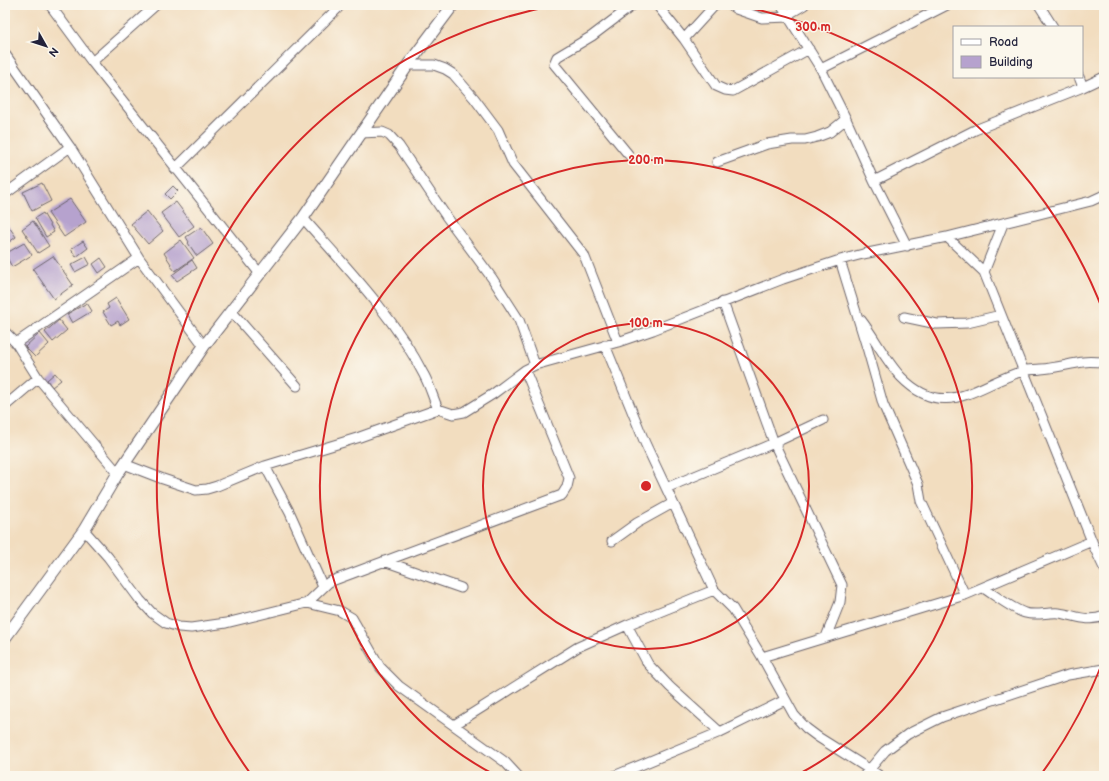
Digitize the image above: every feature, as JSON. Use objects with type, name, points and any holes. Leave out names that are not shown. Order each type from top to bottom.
[{"type":"street","points":[[50,5],[175,169],[260,274]]},
{"type":"street","points":[[92,62],[156,5]]},
{"type":"street","points":[[5,638],[84,530],[121,468],[204,346],[304,218],[408,65],[453,5]]},
{"type":"street","points":[[628,154],[554,64],[558,56],[592,36],[633,5]]},
{"type":"street","points":[[657,5],[684,39],[716,86],[725,90],[733,91],[809,49]]},
{"type":"street","points":[[684,39],[715,5]]},
{"type":"street","points":[[730,5],[740,11],[762,18],[788,16],[804,5]]},
{"type":"street","points":[[781,5],[821,69],[846,118],[874,181],[907,246]]},
{"type":"street","points":[[821,69],[946,5]]},
{"type":"street","points":[[1039,5],[1052,26]]},
{"type":"street","points":[[175,169],[338,8]]},
{"type":"street","points":[[5,54],[70,147],[139,258],[204,346]]},
{"type":"street","points":[[408,65],[434,65],[445,69],[453,74],[474,98],[498,130],[513,164],[584,255],[618,342]]},
{"type":"street","points":[[874,181],[975,130],[1083,87],[1104,77]]},
{"type":"street","points":[[1079,78],[1083,87]]},
{"type":"street","points":[[717,162],[768,144],[792,140],[805,140],[817,137],[830,132],[846,118]]},
{"type":"street","points":[[361,133],[382,132],[389,135],[399,146],[446,216],[492,278],[519,320],[535,365]]},
{"type":"street","points":[[5,194],[70,147]]},
{"type":"street","points":[[5,332],[16,343],[38,378],[121,468],[163,479],[196,490],[217,486],[265,466],[356,438],[438,409],[453,414],[464,412],[493,394],[525,370],[535,365],[618,342],[660,328],[783,279],[840,260],[1003,224],[1091,201],[1104,195]]},
{"type":"street","points":[[304,218],[384,310],[425,376],[438,409]]},
{"type":"street","points":[[984,272],[1003,224]]},
{"type":"street","points":[[947,237],[984,272],[1093,545],[1104,568]]},
{"type":"street","points":[[16,343],[139,258]]},
{"type":"street","points":[[840,260],[883,404],[918,484],[921,501],[965,596]]},
{"type":"street","points":[[723,302],[774,443],[842,585],[840,602],[826,637]]},
{"type":"street","points":[[232,312],[297,386]]},
{"type":"street","points":[[857,314],[873,335],[890,364],[902,378],[924,395],[934,399],[958,398],[1024,370],[1068,366],[1084,362],[1104,362]]},
{"type":"street","points":[[904,317],[937,324],[967,323],[1001,315]]},
{"type":"street","points":[[605,345],[645,443],[714,590],[733,609],[762,656],[794,715],[806,728],[866,773],[880,776]]},
{"type":"street","points":[[307,603],[329,582],[562,495],[567,487],[569,478],[525,370]]},
{"type":"street","points":[[5,406],[38,378]]},
{"type":"street","points":[[666,488],[774,443],[823,420]]},
{"type":"street","points":[[265,466],[290,513],[323,587]]},
{"type":"street","points":[[612,541],[637,523],[673,503]]},
{"type":"street","points":[[84,530],[117,568],[140,600],[166,623],[179,627],[191,628],[226,623],[307,603],[340,611],[352,618],[380,667],[399,686],[506,762],[518,776]]},
{"type":"street","points":[[762,656],[965,596],[1093,545],[1104,545]]},
{"type":"street","points":[[384,561],[460,588]]},
{"type":"street","points":[[983,588],[1024,613],[1058,613],[1072,617],[1093,619],[1104,616]]},
{"type":"street","points":[[454,725],[578,647],[627,625],[714,590]]},
{"type":"street","points":[[627,625],[648,664],[670,687],[720,732]]},
{"type":"street","points":[[866,773],[885,751],[908,734],[942,717],[1068,675],[1104,669]]},
{"type":"street","points":[[614,776],[720,732],[785,700]]},
{"type":"building","points":[[42,183],[51,201],[32,211],[23,192]]},
{"type":"building","points":[[173,186],[178,191],[170,199],[165,194]]},
{"type":"building","points":[[70,199],[86,222],[64,237],[48,213]]},
{"type":"building","points":[[176,202],[194,226],[179,237],[161,213]]},
{"type":"building","points":[[147,211],[163,231],[148,244],[131,224]]},
{"type":"building","points":[[43,213],[54,232],[46,237],[35,218]]},
{"type":"building","points":[[5,221],[16,237],[5,245]]},
{"type":"building","points":[[33,221],[49,246],[38,253],[22,229]]},
{"type":"building","points":[[201,227],[213,244],[197,256],[188,243],[189,242],[186,237]]},
{"type":"building","points":[[181,240],[194,258],[175,271],[164,253]]},
{"type":"building","points":[[83,241],[88,248],[76,257],[71,249]]},
{"type":"building","points":[[24,243],[32,255],[12,267],[5,254]]},
{"type":"building","points":[[53,256],[73,285],[54,299],[33,269]]},
{"type":"building","points":[[86,257],[90,264],[75,272],[71,265]]},
{"type":"building","points":[[101,258],[107,267],[99,273],[93,264]]},
{"type":"building","points":[[192,260],[197,268],[177,281],[172,275]]},
{"type":"building","points":[[116,298],[129,319],[120,325],[118,321],[111,325],[103,312],[109,308],[107,304]]},
{"type":"building","points":[[87,303],[92,311],[72,323],[67,314]]},
{"type":"building","points":[[59,320],[67,330],[53,342],[45,332]]},
{"type":"building","points":[[40,333],[49,344],[35,357],[25,347]]},
{"type":"building","points":[[55,373],[61,380],[52,387],[47,380]]}]
